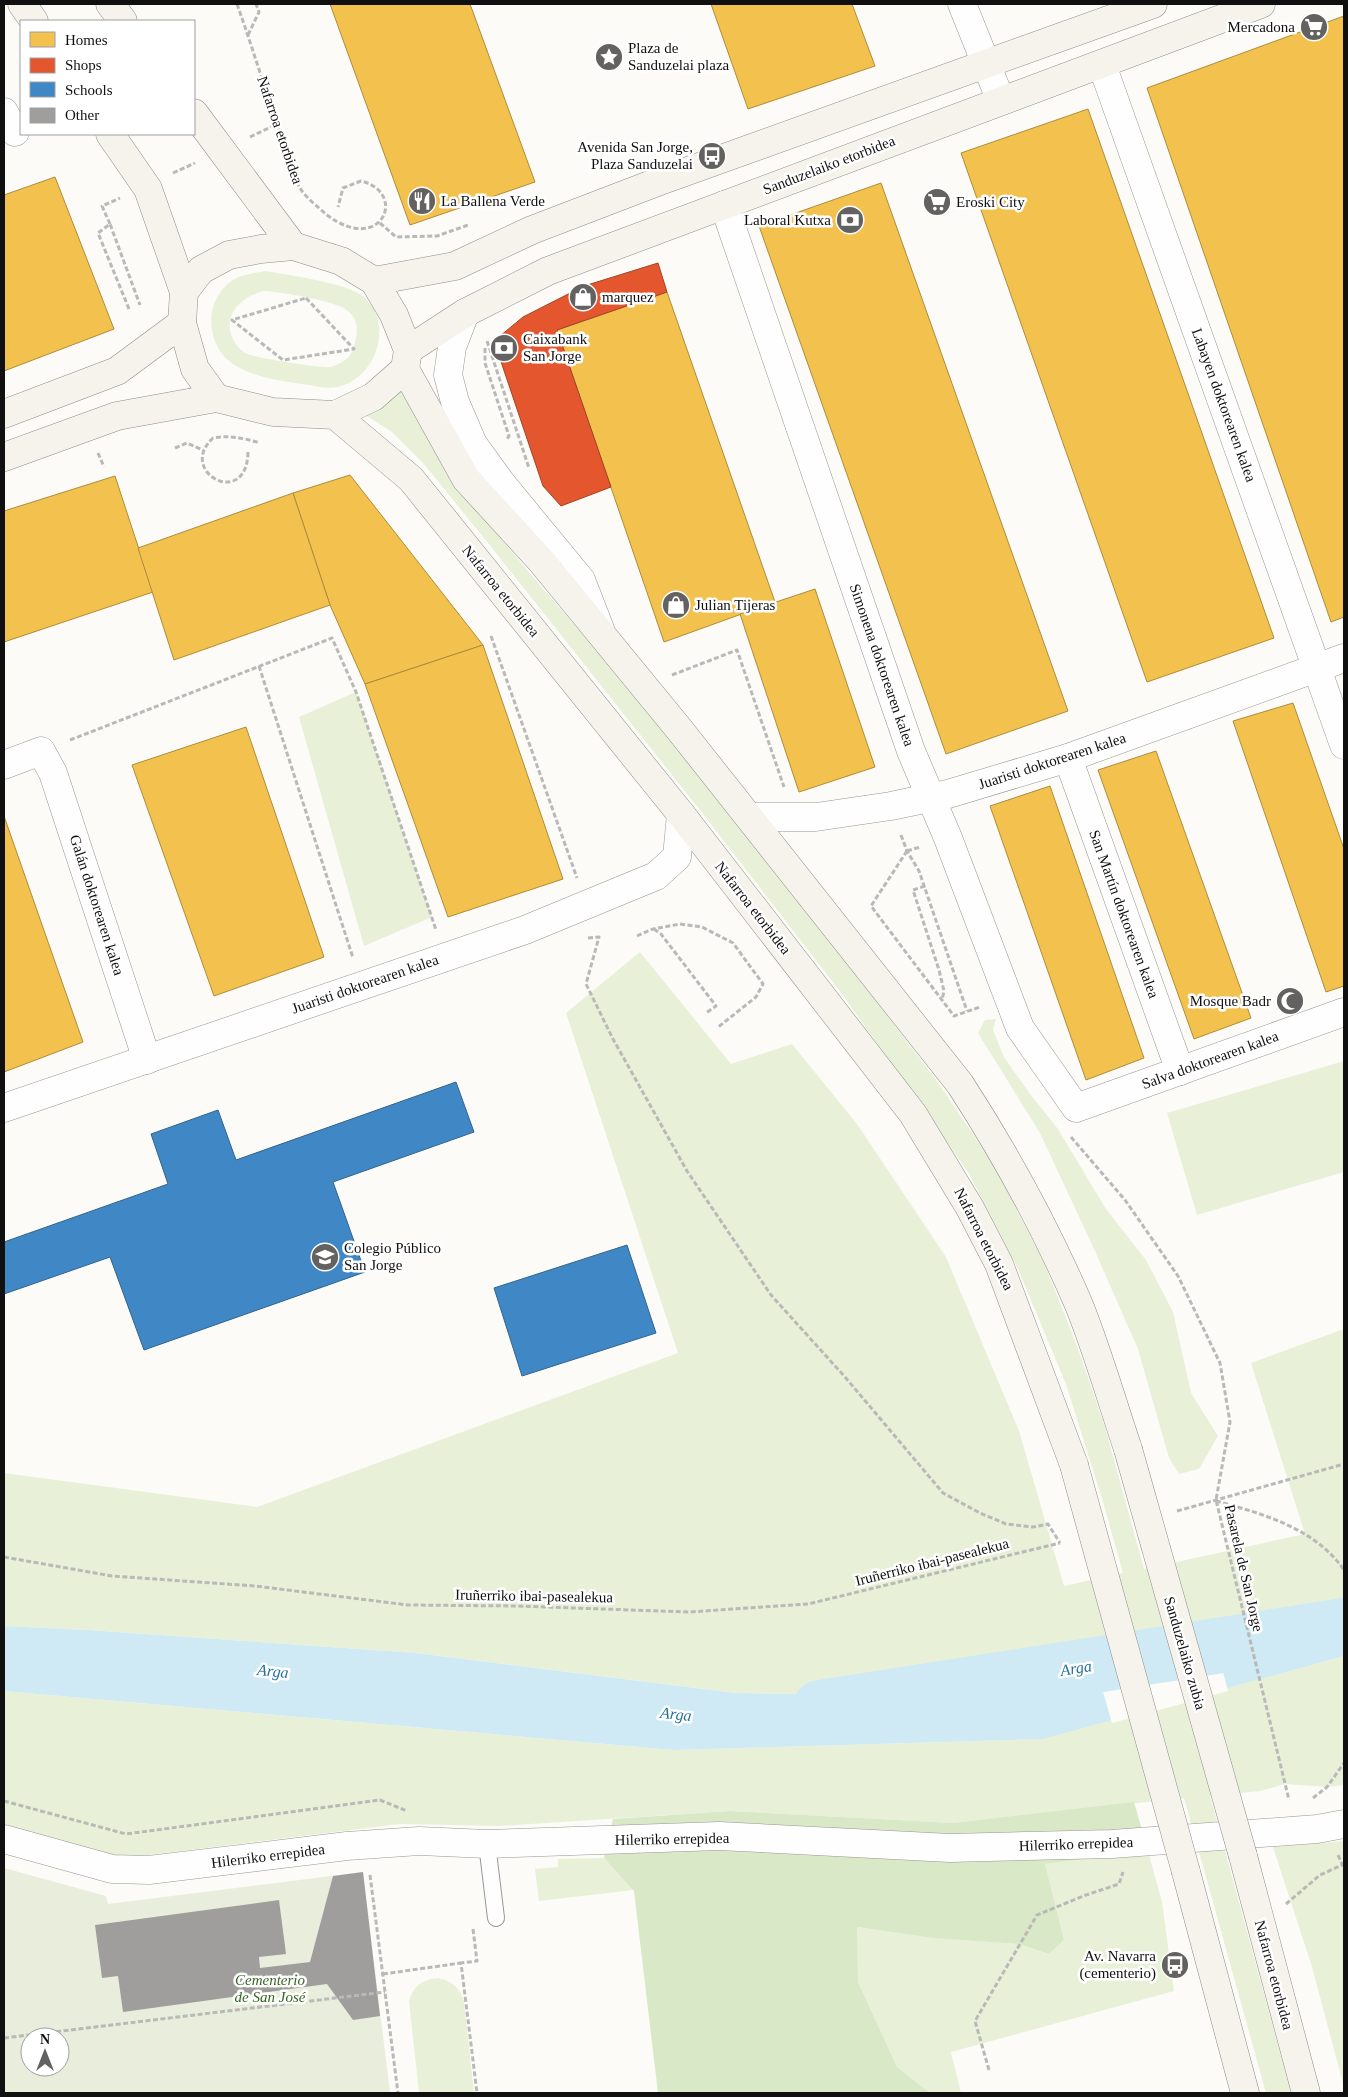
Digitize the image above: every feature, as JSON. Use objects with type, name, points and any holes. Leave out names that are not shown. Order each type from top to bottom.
[{"type":"main road","points":[[22,4],[33,20]]},
{"type":"main road","points":[[110,4],[122,20]]},
{"type":"main road","points":[[374,281],[455,266],[532,230],[660,181],[1153,4]]},
{"type":"main road","name":"Sanduzelaiko etorbidea","points":[[335,415],[373,397],[406,360],[465,314],[548,271],[1261,4]]},
{"type":"main road","points":[[195,114],[293,246]]},
{"type":"main road","points":[[111,135],[146,186],[184,292],[182,323],[195,369],[216,398]]},
{"type":"main road","points":[[184,292],[202,270],[229,255],[293,246],[341,261],[374,281],[394,315],[406,360],[466,479],[542,562],[750,817]]},
{"type":"main road","points":[[4,414],[117,371],[182,323]]},
{"type":"main road","points":[[4,457],[117,416],[216,398],[273,412],[335,415]]},
{"type":"main road","name":"Nafarroa etorbidea","points":[[335,415],[411,479],[681,814],[913,1114],[970,1208],[1000,1264],[1074,1464],[1246,2093]]},
{"type":"main road","name":"Sanduzelaiko zubia","points":[[750,817],[960,1084],[1000,1146],[1048,1238],[1079,1307],[1128,1450],[1243,1856]]},
{"type":"main road","name":"Nafarroa etorbidea","points":[[1243,1856],[1306,2093]]},
{"type":"street","points":[[962,4],[985,65],[1001,100]]},
{"type":"street","name":"Labayen doktorearen kalea","points":[[1102,65],[1344,745]]},
{"type":"street","name":"Simonena doktorearen kalea","points":[[724,206],[911,751],[1020,1028],[1076,1108]]},
{"type":"street","points":[[465,314],[452,347],[448,375],[462,419],[473,444],[502,484],[581,580],[602,636]]},
{"type":"street","name":"Juaristi doktorearen kalea","points":[[750,817],[816,817],[931,798],[1068,758],[1344,658]]},
{"type":"street","points":[[4,765],[41,751]]},
{"type":"street","name":"Galán doktorearen kalea","points":[[41,751],[54,773],[147,1060]]},
{"type":"street","name":"San Martín doktorearen kalea","points":[[1068,758],[1180,1071]]},
{"type":"street","name":"Juaristi doktorearen kalea","points":[[4,1108],[524,930],[656,876],[677,857],[681,814]]},
{"type":"street","name":"Salva doktorearen kalea","points":[[1076,1108],[1344,1012]]},
{"type":"street","name":"Hilerriko errepidea","points":[[4,1839],[112,1869],[150,1870],[347,1846],[419,1841],[487,1844],[719,1836],[950,1848],[1131,1842],[1317,1829],[1344,1824]]},
{"type":"lane","points":[[487,1844],[496,1918]]},
{"type":"path","name":"Nafarroa etorbidea","points":[[237,4],[300,189],[327,214],[343,225],[356,229],[374,227],[380,223]]},
{"type":"path","points":[[248,36],[259,12],[256,4]]},
{"type":"path","points":[[140,305],[102,206],[277,124]]},
{"type":"path","points":[[338,207],[343,188],[361,180],[377,186],[383,196],[386,207],[380,223],[396,237]]},
{"type":"path","points":[[110,224],[98,233],[129,309]]},
{"type":"path","points":[[306,298],[354,349],[283,360],[232,320],[306,298]]},
{"type":"path","points":[[486,338],[529,470]]},
{"type":"path","points":[[485,363],[509,436],[505,443]]},
{"type":"path","points":[[248,452],[248,465],[240,478],[228,482],[219,482],[212,479],[203,463],[203,450],[213,438],[225,436],[242,437],[260,443]]},
{"type":"path","points":[[176,448],[187,443],[203,450]]},
{"type":"path","points":[[491,636],[580,886]]},
{"type":"path","points":[[41,751],[332,638],[356,692],[445,956]]},
{"type":"path","points":[[670,676],[737,650],[786,793]]},
{"type":"path","points":[[259,666],[356,967]]},
{"type":"path","points":[[967,1010],[919,871],[906,851],[871,906],[954,1016],[967,1010],[987,1006]]},
{"type":"path","points":[[924,886],[913,890],[939,970],[944,991],[941,1000]]},
{"type":"path","points":[[637,936],[653,929],[680,924],[702,927],[733,943],[763,984],[756,997],[717,1028]]},
{"type":"path","points":[[653,929],[662,934],[716,1006],[706,1013]]},
{"type":"path","name":"Iruñerriko ibai-pasealekua","points":[[4,1557],[112,1576],[255,1586],[408,1605],[516,1606],[689,1612],[808,1604],[1060,1543],[1048,1524],[1033,1527],[1006,1524],[980,1513],[943,1493],[851,1384],[771,1295],[682,1162],[612,1039],[586,984],[599,937]]},
{"type":"path","points":[[1070,1135],[1125,1200],[1178,1276],[1220,1363],[1230,1422],[1216,1500],[1344,1464]]},
{"type":"path","name":"Pasarela de San Jorge","points":[[1285,1784],[1216,1500],[1264,1514],[1305,1534],[1338,1560],[1344,1570]]},
{"type":"path","points":[[1306,1803],[1327,1787],[1344,1763]]},
{"type":"path","points":[[4,1801],[126,1834],[380,1800],[412,1812]]},
{"type":"path","points":[[989,2070],[975,2021],[1037,1915],[1119,1884],[1131,1842]]},
{"type":"path","points":[[1281,1906],[1290,1901],[1320,1875],[1342,1865],[1344,1868]]},
{"type":"path","points":[[369,1866],[398,2093]]},
{"type":"path","points":[[383,1974],[477,1960],[472,1921]]},
{"type":"path","points":[[461,1963],[477,2093]]},
{"type":"path","points":[[4,2038],[385,1992]]},
{"type":"green space","points":[[266,271],[332,284],[356,292],[364,297],[374,310],[379,326],[379,342],[374,357],[365,371],[352,381],[337,387],[320,387],[276,380],[245,371],[226,358],[218,348],[213,336],[211,324],[212,311],[216,299],[233,280],[244,275]],"holes":[[[264,291],[321,301],[342,307],[348,311],[355,320],[357,331],[350,356],[341,363],[331,367],[324,367],[263,358],[247,354],[241,350],[230,330],[232,316],[239,304],[251,296]]]},
{"type":"green space","points":[[406,382],[432,448],[467,498],[694,763],[937,1081],[993,1164],[1043,1260],[1077,1346],[1105,1427],[1144,1569],[1305,1534],[1251,1363],[1344,1329],[1344,1604],[1169,1654],[1183,1700],[1344,1656],[1344,1785],[1327,1787],[1285,1784],[1260,1791],[1210,1796],[1291,2093],[1266,2093],[1184,1798],[953,1823],[730,1811],[500,1826],[400,1824],[123,1858],[4,1826],[4,1691],[674,1750],[1043,1739],[1147,1660],[1009,1698],[736,1693],[416,1653],[88,1630],[4,1626],[4,1473],[257,1507],[678,1353],[566,1013],[640,952],[731,1064],[792,1044],[857,1124],[946,1257],[1019,1431],[1064,1586],[1123,1573],[1066,1384],[1018,1269],[968,1172],[842,994],[703,814],[492,548],[424,464],[392,432],[362,413]]},
{"type":"green space","points":[[356,692],[432,917],[364,946],[299,717]]},
{"type":"green space","points":[[996,1019],[993,1030],[1004,1057],[1058,1129],[1106,1209],[1146,1260],[1173,1312],[1191,1393],[1218,1436],[1199,1469],[1179,1474],[1169,1458],[1138,1349],[1094,1249],[1040,1133],[978,1033],[985,1020]]},
{"type":"green space","points":[[1344,1061],[1344,1172],[1197,1215],[1167,1113]]},
{"type":"green space","points":[[1134,1802],[1148,1851],[1045,1864],[1064,1940],[1049,1954],[1019,1944],[934,1938],[857,1927],[858,1982],[897,2067],[930,2093],[658,2093],[634,1891],[604,1858],[613,1819],[730,1811],[953,1823]]},
{"type":"green space","points":[[1344,1841],[1344,2087],[1312,1967],[1273,1847]]},
{"type":"green space","points":[[1148,1851],[1162,1902],[1174,1991],[951,2052],[961,2093],[930,2093],[897,2067],[858,1982],[856,1927],[942,1938],[1019,1944],[1049,1954],[1064,1940],[1045,1864]]},
{"type":"green space","points":[[604,1858],[634,1890],[539,1901],[535,1869],[558,1867],[558,1859]]},
{"type":"green space","name":"Cementerio de San José","points":[[4,1868],[106,1896],[108,1904],[363,1872],[390,2093],[4,2093]]},
{"type":"green space","points":[[438,1978],[455,1986],[464,2002],[474,2093],[419,2093],[409,2001],[413,1991],[419,1984]]},
{"type":"water","points":[[1344,1604],[1344,1656],[1043,1739],[674,1750],[4,1691],[4,1626],[88,1630],[416,1653],[736,1693],[1009,1698]]},
{"type":"pier","points":[[1214,1638],[1228,1691],[1112,1723],[1097,1671]]},
{"type":"building: Homes","points":[[330,4],[470,4],[535,182],[410,225]]},
{"type":"building: Homes","points":[[711,4],[852,4],[875,66],[748,109]]},
{"type":"building: Homes","points":[[1344,16],[1344,617],[1331,622],[1147,88]]},
{"type":"building: Homes","points":[[1088,109],[1274,638],[1147,682],[961,153]]},
{"type":"building: Homes","points":[[55,177],[114,329],[4,371],[4,195]]},
{"type":"building: Homes","points":[[881,183],[1068,711],[946,754],[759,226]]},
{"type":"building: Homes","points":[[667,292],[775,602],[664,642],[557,330]]},
{"type":"building: Homes","points":[[350,475],[483,645],[365,684],[330,605],[293,493]]},
{"type":"building: Homes","points":[[115,476],[153,592],[4,642],[4,511]]},
{"type":"building: Homes","points":[[293,493],[330,605],[174,660],[138,548]]},
{"type":"building: Homes","points":[[815,589],[875,767],[799,792],[740,614]]},
{"type":"building: Homes","points":[[483,645],[563,879],[448,917],[365,684]]},
{"type":"building: Homes","points":[[1293,703],[1344,849],[1344,986],[1326,992],[1233,721]]},
{"type":"building: Homes","points":[[246,727],[324,957],[214,996],[132,765]]},
{"type":"building: Homes","points":[[1156,751],[1251,1018],[1194,1039],[1098,770]]},
{"type":"building: Homes","points":[[1050,786],[1144,1058],[1086,1080],[990,806]]},
{"type":"building: Homes","points":[[4,816],[83,1042],[4,1072]]},
{"type":"building: Shops","points":[[658,263],[667,292],[557,330],[611,487],[561,506],[543,486],[494,341],[523,317],[584,286]]},
{"type":"building: Schools","points":[[456,1082],[474,1132],[333,1182],[365,1272],[144,1350],[110,1257],[4,1294],[4,1242],[168,1184],[151,1134],[218,1110],[236,1160]]},
{"type":"building: Schools","points":[[627,1245],[656,1333],[522,1376],[494,1288]]},
{"type":"building: Other","points":[[363,1872],[380,2016],[353,2020],[327,1984],[123,2012],[118,1976],[102,1978],[95,1925],[279,1900],[286,1954],[259,1957],[260,1968],[310,1962],[333,1876]]},
{"type":"waterway","name":"Arga","points":[[820,1708],[1344,1626]]},
{"type":"place","name":"Mercadona","points":[[1314,27]]},
{"type":"place","name":"Plaza de Sanduzelai plaza","points":[[609,57]]},
{"type":"place","name":"Avenida San Jorge, Plaza Sanduzelai","points":[[712,156]]},
{"type":"place","name":"La Ballena Verde","points":[[422,201]]},
{"type":"place","name":"Eroski City","points":[[937,202]]},
{"type":"place","name":"Laboral Kutxa","points":[[850,220]]},
{"type":"place","name":"marquez","points":[[583,297]]},
{"type":"place","name":"Caixabank San Jorge","points":[[504,348]]},
{"type":"place","name":"Julian Tijeras","points":[[676,605]]},
{"type":"place","name":"Mosque Badr","points":[[1290,1001]]},
{"type":"place","name":"Colegio Público San Jorge","points":[[325,1257]]},
{"type":"place","name":"Av. Navarra (cementerio)","points":[[1175,1965]]}]
